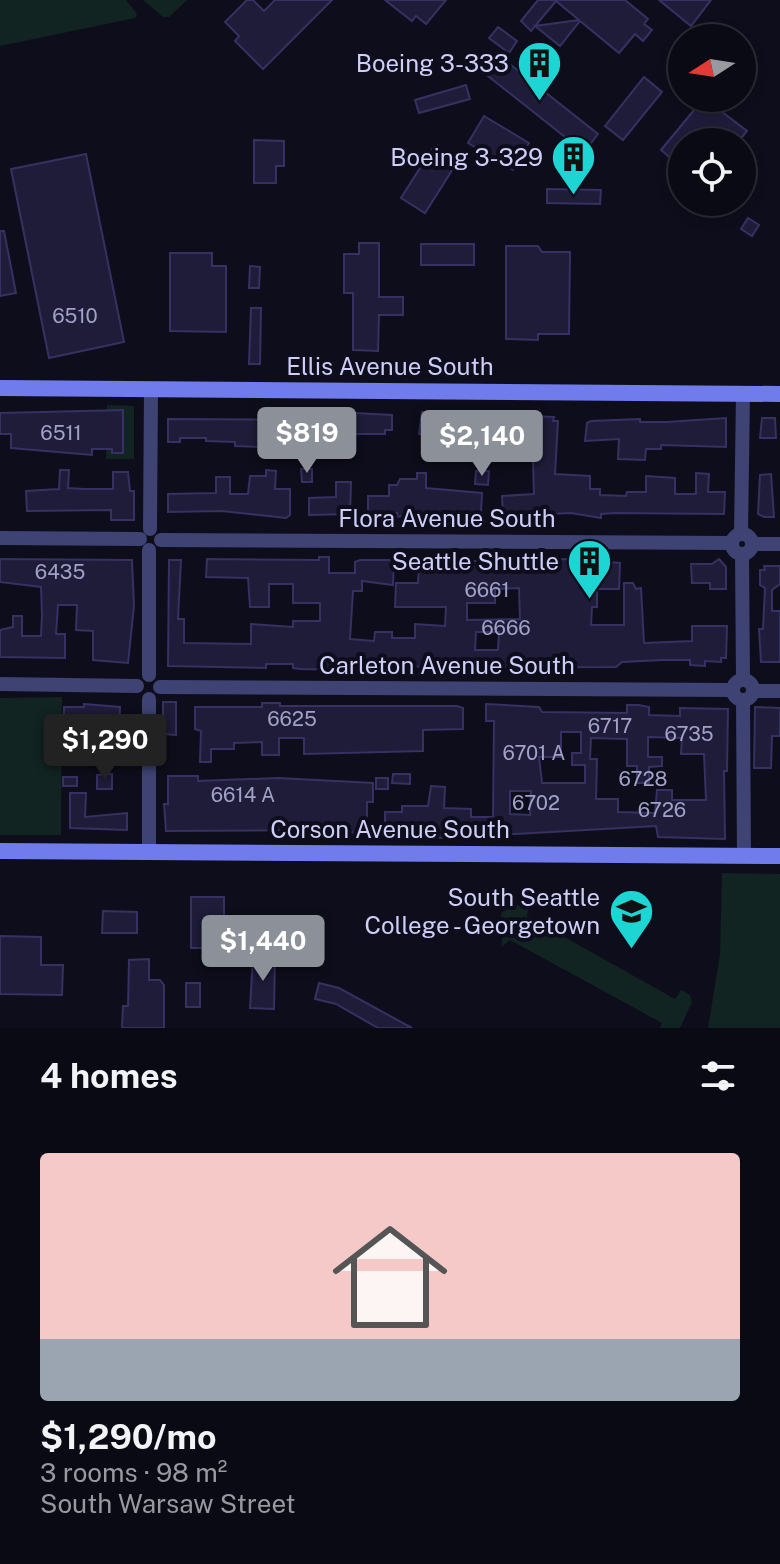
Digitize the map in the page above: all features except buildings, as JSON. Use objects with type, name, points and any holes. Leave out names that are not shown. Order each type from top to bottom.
[{"type":"street","name":"Ellis Avenue South","points":[[0,388],[780,394]]},
{"type":"street","points":[[149,675],[151,389]]},
{"type":"street","points":[[743,394],[744,856]]},
{"type":"street","name":"Flora Avenue South","points":[[0,538],[780,544]]},
{"type":"street","points":[[149,675],[158,679],[160,687],[156,696],[149,699],[139,694],[137,686],[140,679],[149,675]]},
{"type":"street","points":[[0,684],[137,686]]},
{"type":"street","name":"Carleton Avenue South","points":[[160,687],[780,691]]},
{"type":"street","points":[[149,699],[149,852]]},
{"type":"street","name":"Corson Avenue South","points":[[0,851],[780,856]]},
{"type":"green space","points":[[0,0],[126,0],[137,14],[135,18],[0,46]]},
{"type":"green space","points":[[143,0],[187,0],[169,17],[163,17]]},
{"type":"green space","points":[[107,405],[134,406],[134,459],[106,459]]},
{"type":"green space","points":[[62,697],[61,835],[0,835],[0,698]]},
{"type":"green space","points":[[722,873],[780,874],[780,1028],[708,1028],[720,954]]},
{"type":"green space","points":[[515,905],[529,906],[527,916],[675,999],[681,990],[690,995],[692,1002],[680,1028],[660,1028],[662,1023],[510,940],[502,947],[501,913]]},
{"type":"place","name":"Boeing 3-333","points":[[540,103]]},
{"type":"place","name":"Boeing 3-329","points":[[574,197]]},
{"type":"place","name":"Seattle Shuttle","points":[[590,601]]},
{"type":"place","name":"South Seattle College - Georgetown","points":[[631,951]]}]
